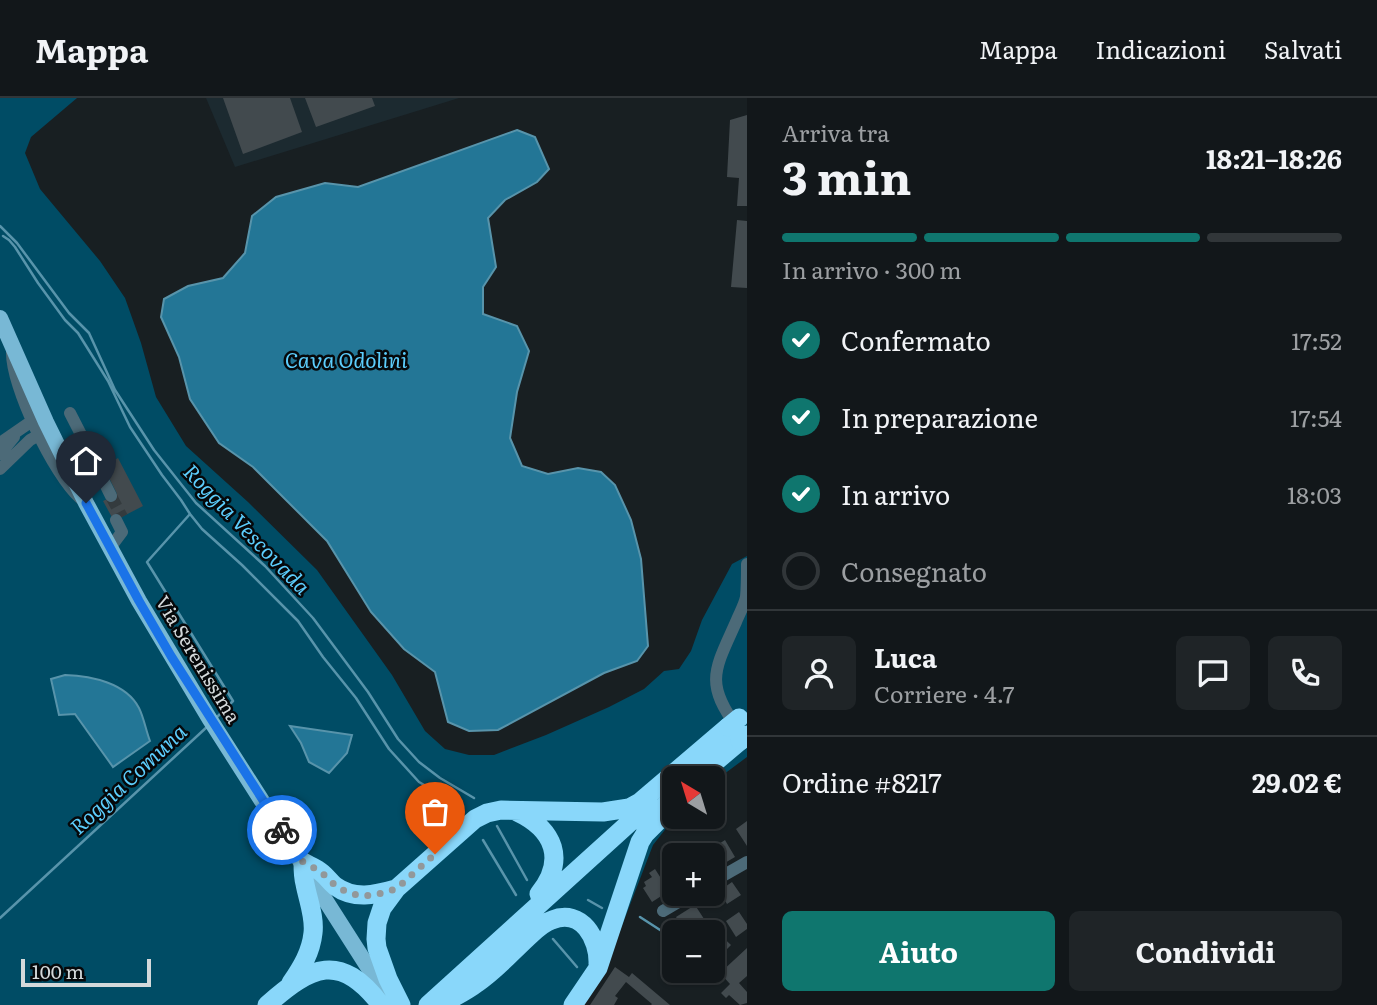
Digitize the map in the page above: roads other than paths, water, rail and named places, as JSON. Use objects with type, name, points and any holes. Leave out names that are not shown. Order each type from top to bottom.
[{"type":"highway","points":[[714,766],[741,728]]},
{"type":"highway","points":[[695,766],[741,728]]},
{"type":"highway","points":[[401,1005],[381,961],[376,939],[382,908],[396,889],[475,819],[501,810],[603,812],[629,808],[741,728]]},
{"type":"highway","points":[[710,766],[721,756]]},
{"type":"highway","points":[[428,1005],[662,795]]},
{"type":"highway","points":[[446,1003],[662,808]]},
{"type":"highway","points":[[475,962],[491,937],[540,894],[553,872],[554,851],[548,837],[531,819],[513,811]]},
{"type":"highway","points":[[573,1005],[598,968],[640,842],[662,817]]},
{"type":"highway","points":[[303,862],[349,893],[375,895],[396,889]]},
{"type":"highway","points":[[291,984],[309,950],[313,930],[303,862]]},
{"type":"highway","points":[[446,1003],[477,984],[538,928],[561,917],[576,920],[590,932],[598,951],[598,968]]},
{"type":"highway","points":[[267,1005],[291,984],[316,971],[331,969],[342,971],[362,983],[381,1005]]},
{"type":"main road","name":"Via Serenissima","points":[[0,318],[40,410],[86,503],[171,656],[393,1005]]},
{"type":"street","points":[[13,346],[13,370],[32,421],[66,482],[86,503]]},
{"type":"street","points":[[70,413],[89,452],[87,462],[108,498]]},
{"type":"street","points":[[0,443],[32,421]]},
{"type":"street","points":[[0,454],[20,427]]},
{"type":"street","points":[[0,469],[23,445],[39,435]]},
{"type":"street","points":[[64,458],[87,462]]},
{"type":"street","points":[[110,548],[127,527],[119,519]]},
{"type":"street","points":[[741,728],[724,710],[716,673],[720,656],[746,599],[747,565]]},
{"type":"street","points":[[725,875],[747,862]]},
{"type":"street","points":[[663,911],[672,906]]},
{"type":"water","name":"Cava Odolini","points":[[517,130],[535,137],[549,169],[537,182],[505,200],[488,218],[496,267],[483,287],[483,314],[517,326],[529,351],[517,392],[510,438],[522,466],[548,474],[578,468],[601,472],[615,485],[631,520],[641,559],[648,646],[637,661],[604,673],[498,730],[469,731],[448,722],[435,672],[404,649],[371,612],[327,541],[253,467],[219,443],[190,399],[179,357],[161,317],[164,299],[188,286],[223,278],[245,253],[252,216],[276,197],[325,183],[358,187]]},
{"type":"water","points":[[65,675],[97,679],[126,692],[139,708],[150,741],[113,767],[75,714],[59,715],[51,679]]},
{"type":"water","points":[[290,726],[352,735],[347,753],[329,773],[309,762]]},
{"type":"waterway","name":"Roggia Vescovada","points":[[0,226],[17,243],[69,313],[89,333],[115,390],[154,450],[196,503],[265,566],[313,618],[368,692],[398,739],[419,762],[474,798]]},
{"type":"waterway","name":"Roggia Comuna","points":[[3,236],[15,247],[65,320],[78,333],[108,381],[130,427],[202,529],[298,621],[356,698],[389,749],[419,782],[462,807]]},
{"type":"waterway","name":"Roggia Comuna","points":[[190,514],[147,562],[233,701],[215,719]]},
{"type":"waterway","name":"Roggia Comuna","points":[[0,918],[208,726]]},
{"type":"waterway","name":"Roggia Vescovada","points":[[497,826],[527,880]]},
{"type":"waterway","name":"Roggia Comuna","points":[[483,840],[516,895]]},
{"type":"waterway","name":"Roggia Vescovada","points":[[588,900],[602,908]]},
{"type":"waterway","name":"Roggia Vescovada","points":[[640,917],[662,931]]},
{"type":"waterway","name":"Roggia Comuna","points":[[553,939],[577,967]]},
{"type":"tunnel","points":[[111,496],[122,517]]}]
